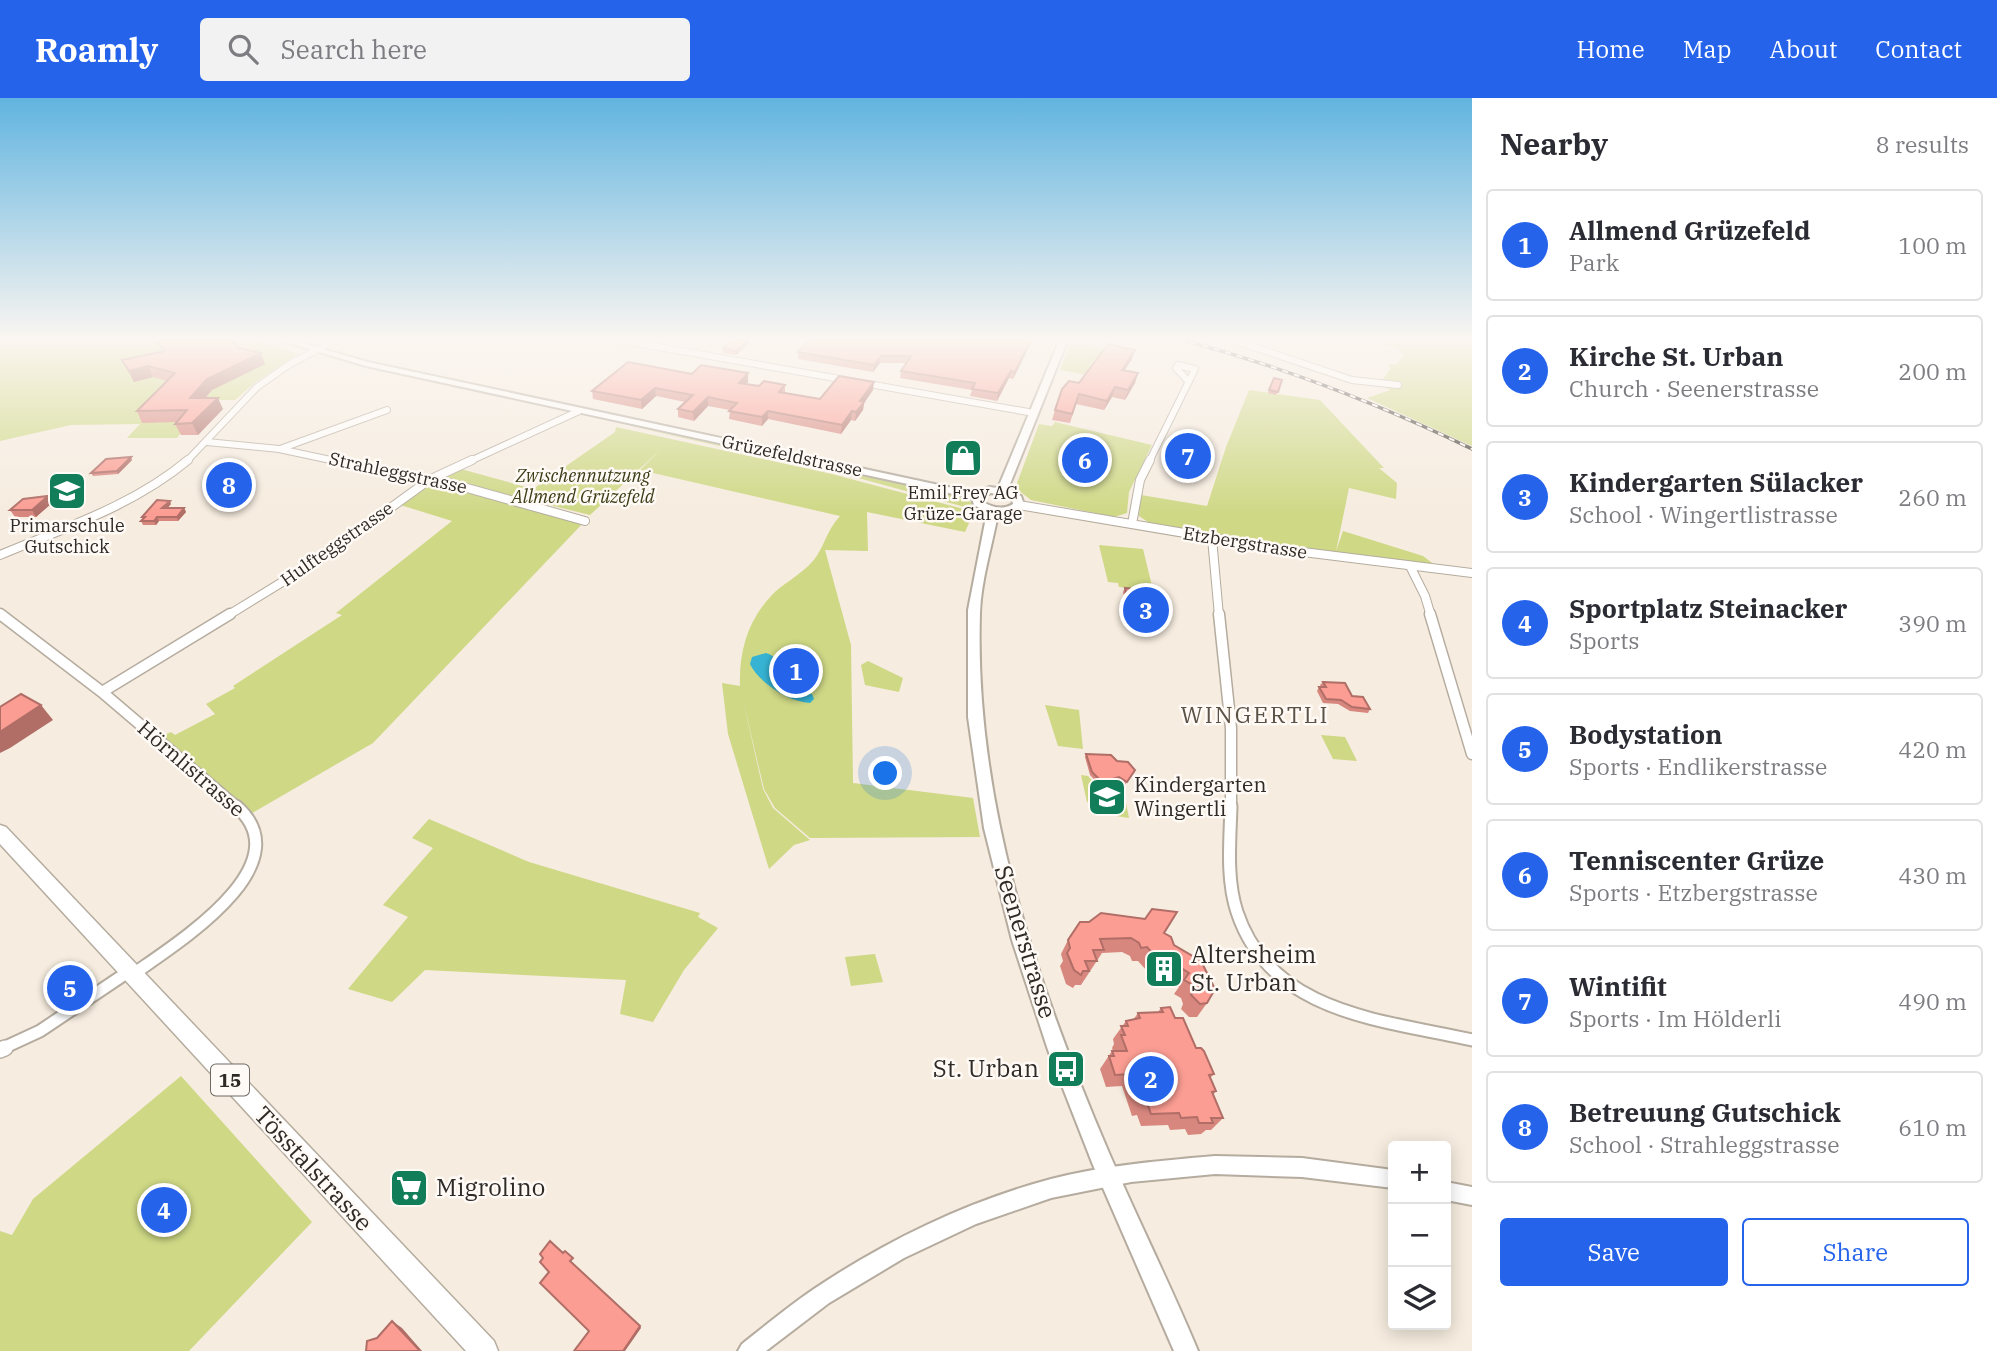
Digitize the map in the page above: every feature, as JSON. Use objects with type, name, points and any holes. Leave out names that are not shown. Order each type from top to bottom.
[{"type":"main road","name":"Grüzefeldstrasse","points":[[519,397],[977,496]]},
{"type":"main road","points":[[1002,491],[1040,397]]},
{"type":"main road","points":[[984,491],[1002,491],[1013,495],[1019,505],[1007,511],[993,510],[982,506],[977,496],[984,491]]},
{"type":"main road","name":"Seenerstrasse","points":[[993,510],[982,549],[973,614],[973,691],[978,744],[997,848],[1027,958],[1046,1015],[1108,1175],[1186,1351]]},
{"type":"main road","name":"Tösstalstrasse","points":[[0,832],[484,1351]]},
{"type":"street","points":[[0,555],[136,496],[176,470],[207,442],[245,397]]},
{"type":"street","points":[[946,397],[1034,413]]},
{"type":"street","points":[[1132,524],[1140,481],[1180,397]]},
{"type":"street","points":[[279,449],[387,410]]},
{"type":"street","name":"Hulfteggstrasse","points":[[103,692],[323,557],[429,480],[579,411]]},
{"type":"street","name":"Strahleggstrasse","points":[[207,442],[279,449],[442,481],[585,521]]},
{"type":"street","name":"Etzbergstrasse","points":[[1019,505],[1410,568],[1472,573]]},
{"type":"street","points":[[1212,538],[1231,720],[1231,887],[1238,920],[1246,936],[1277,973],[1306,994],[1336,1009],[1356,1016],[1472,1040]]},
{"type":"street","points":[[1410,568],[1426,597],[1472,754]]},
{"type":"street","name":"Hörnlistrasse","points":[[0,614],[103,692],[247,816],[256,840],[252,861],[244,878],[221,909],[130,973],[40,1031],[0,1049]]},
{"type":"street","points":[[749,1351],[830,1289],[895,1250],[1015,1198],[1108,1175],[1203,1166],[1259,1165],[1325,1170],[1388,1179]]},
{"type":"street","points":[[1451,1192],[1472,1196]]},
{"type":"green space","points":[[0,397],[238,397],[235,400],[206,400],[177,438],[127,438],[140,424],[71,425],[0,441]]},
{"type":"green space","points":[[1246,397],[1320,400],[1384,468],[1379,468],[1397,483],[1396,499],[1349,488],[1336,551],[1343,531],[1423,556],[1436,566],[1292,548],[1151,524],[1139,516],[1141,495],[1207,506]]},
{"type":"green space","points":[[1472,397],[1472,446],[1367,398]]},
{"type":"green space","points":[[1055,422],[1152,445],[1129,492],[1127,513],[1114,517],[1031,500],[1018,490],[1017,483],[1039,424],[1052,426]]},
{"type":"green space","points":[[625,425],[950,493],[968,499],[976,510],[836,472]]},
{"type":"green space","name":"Zwischennutzung Allmend Grüzefeld","points":[[616,427],[832,474],[971,511],[973,514],[965,532],[867,512],[868,551],[825,550],[851,645],[853,783],[973,798],[980,837],[810,838],[775,808],[764,789],[742,696],[763,789],[773,808],[810,840],[794,845],[769,869],[728,734],[722,683],[740,686],[743,649],[756,616],[776,591],[813,561],[840,516],[640,470],[660,450],[590,515],[453,481],[447,476],[461,469],[533,489],[615,432]]},
{"type":"green space","points":[[429,480],[585,521],[373,743],[247,816],[156,739],[171,732],[175,735],[215,714],[206,704],[235,688],[233,686],[342,615],[336,613],[452,521],[394,503]]},
{"type":"green space","points":[[1099,545],[1143,549],[1153,590],[1119,587],[1118,583],[1108,582]]},
{"type":"green space","points":[[868,661],[903,678],[899,692],[865,685],[861,665]]},
{"type":"green space","points":[[1045,705],[1079,710],[1083,749],[1058,746]]},
{"type":"green space","points":[[1321,735],[1345,737],[1357,761],[1333,759]]},
{"type":"green space","points":[[1081,775],[1088,776],[1110,801],[1126,803],[1129,818],[1103,814],[1101,803],[1087,802]]},
{"type":"green space","points":[[429,819],[529,862],[700,913],[698,917],[718,928],[684,970],[653,1022],[620,1014],[626,980],[425,970],[392,1002],[348,989],[408,917],[383,905],[433,848],[412,838]]},
{"type":"green space","points":[[875,954],[883,982],[851,986],[845,957]]},
{"type":"green space","points":[[181,1076],[312,1222],[189,1351],[0,1351],[0,1231],[12,1235],[33,1199]]},
{"type":"water","points":[[766,653],[779,663],[790,689],[812,694],[814,699],[810,703],[784,695],[760,678],[750,664],[752,657]]},
{"type":"building","points":[[151,397],[218,398],[192,423],[175,424],[187,410],[137,411]]},
{"type":"building","points":[[690,397],[708,397],[693,412],[678,409]]},
{"type":"building","points":[[710,397],[863,397],[860,401],[864,402],[856,412],[852,411],[842,425],[768,411],[762,417],[729,411],[737,403]]},
{"type":"building","points":[[1059,397],[1078,397],[1072,414],[1055,410]]},
{"type":"building","points":[[131,457],[117,471],[91,473],[106,459]]},
{"type":"building","points":[[48,496],[32,510],[10,510],[23,499]]},
{"type":"building","points":[[157,500],[170,501],[162,508],[184,508],[177,517],[157,517],[154,521],[141,521]]},
{"type":"building","points":[[1125,588],[1155,593],[1158,603],[1141,602],[1142,606],[1129,605]]},
{"type":"building","points":[[1323,682],[1345,683],[1352,696],[1363,697],[1370,709],[1352,707],[1341,700],[1326,699],[1319,687],[1326,687]]},
{"type":"building","points":[[21,694],[41,705],[0,732],[0,707]]},
{"type":"building","points":[[1086,754],[1111,755],[1117,761],[1128,762],[1135,770],[1127,782],[1119,777],[1102,782],[1092,772]]},
{"type":"building","points":[[1152,909],[1177,912],[1164,933],[1171,937],[1174,945],[1201,961],[1215,989],[1207,1003],[1200,1004],[1191,995],[1194,991],[1191,984],[1184,980],[1189,973],[1178,966],[1172,967],[1162,957],[1156,957],[1147,947],[1141,948],[1139,943],[1131,938],[1100,939],[1104,950],[1093,950],[1097,961],[1085,961],[1089,971],[1083,971],[1081,975],[1074,970],[1067,953],[1070,948],[1068,940],[1080,922],[1089,922],[1101,913],[1145,919]]},
{"type":"building","points":[[1170,1007],[1175,1018],[1183,1018],[1196,1048],[1204,1051],[1214,1074],[1209,1075],[1216,1091],[1212,1092],[1223,1118],[1211,1118],[1213,1123],[1199,1123],[1197,1117],[1181,1118],[1179,1113],[1151,1114],[1147,1103],[1142,1104],[1131,1074],[1115,1075],[1109,1056],[1114,1056],[1112,1051],[1127,1051],[1121,1035],[1125,1035],[1121,1026],[1128,1026],[1126,1021],[1140,1018],[1138,1013],[1163,1012],[1161,1008]]},
{"type":"building","points":[[550,1241],[573,1258],[570,1261],[640,1326],[623,1351],[574,1351],[589,1331],[540,1283],[549,1272],[540,1262],[543,1258],[540,1254]]},
{"type":"building","points":[[392,1321],[420,1351],[366,1351],[367,1341],[377,1338]]},
{"type":"railway","points":[[1354,397],[1472,449]]},
{"type":"place","name":"Wintifit","points":[[1188,456]]},
{"type":"place","name":"Emil Frey AG Grüze-Garage","points":[[963,458]]},
{"type":"place","name":"Tenniscenter Grüze","points":[[1085,460]]},
{"type":"place","name":"Betreuung Gutschick","points":[[229,485]]},
{"type":"place","name":"Primarschule Gutschick","points":[[67,491]]},
{"type":"place","name":"Kindergarten Sülacker","points":[[1146,610]]},
{"type":"place","name":"Allmend Grüzefeld","points":[[796,671]]},
{"type":"place","name":"Kindergarten Wingertli","points":[[1107,797]]},
{"type":"place","name":"Altersheim St. Urban","points":[[1164,969]]},
{"type":"place","name":"Bodystation","points":[[70,988]]},
{"type":"place","name":"St. Urban","points":[[1066,1069]]},
{"type":"place","name":"Kirche St. Urban","points":[[1151,1079]]},
{"type":"place","name":"Migrolino","points":[[409,1188]]},
{"type":"place","name":"Sportplatz Steinacker","points":[[164,1210]]},
{"type":"district","name":"WINGERTLI","points":[[1255,715]]}]
